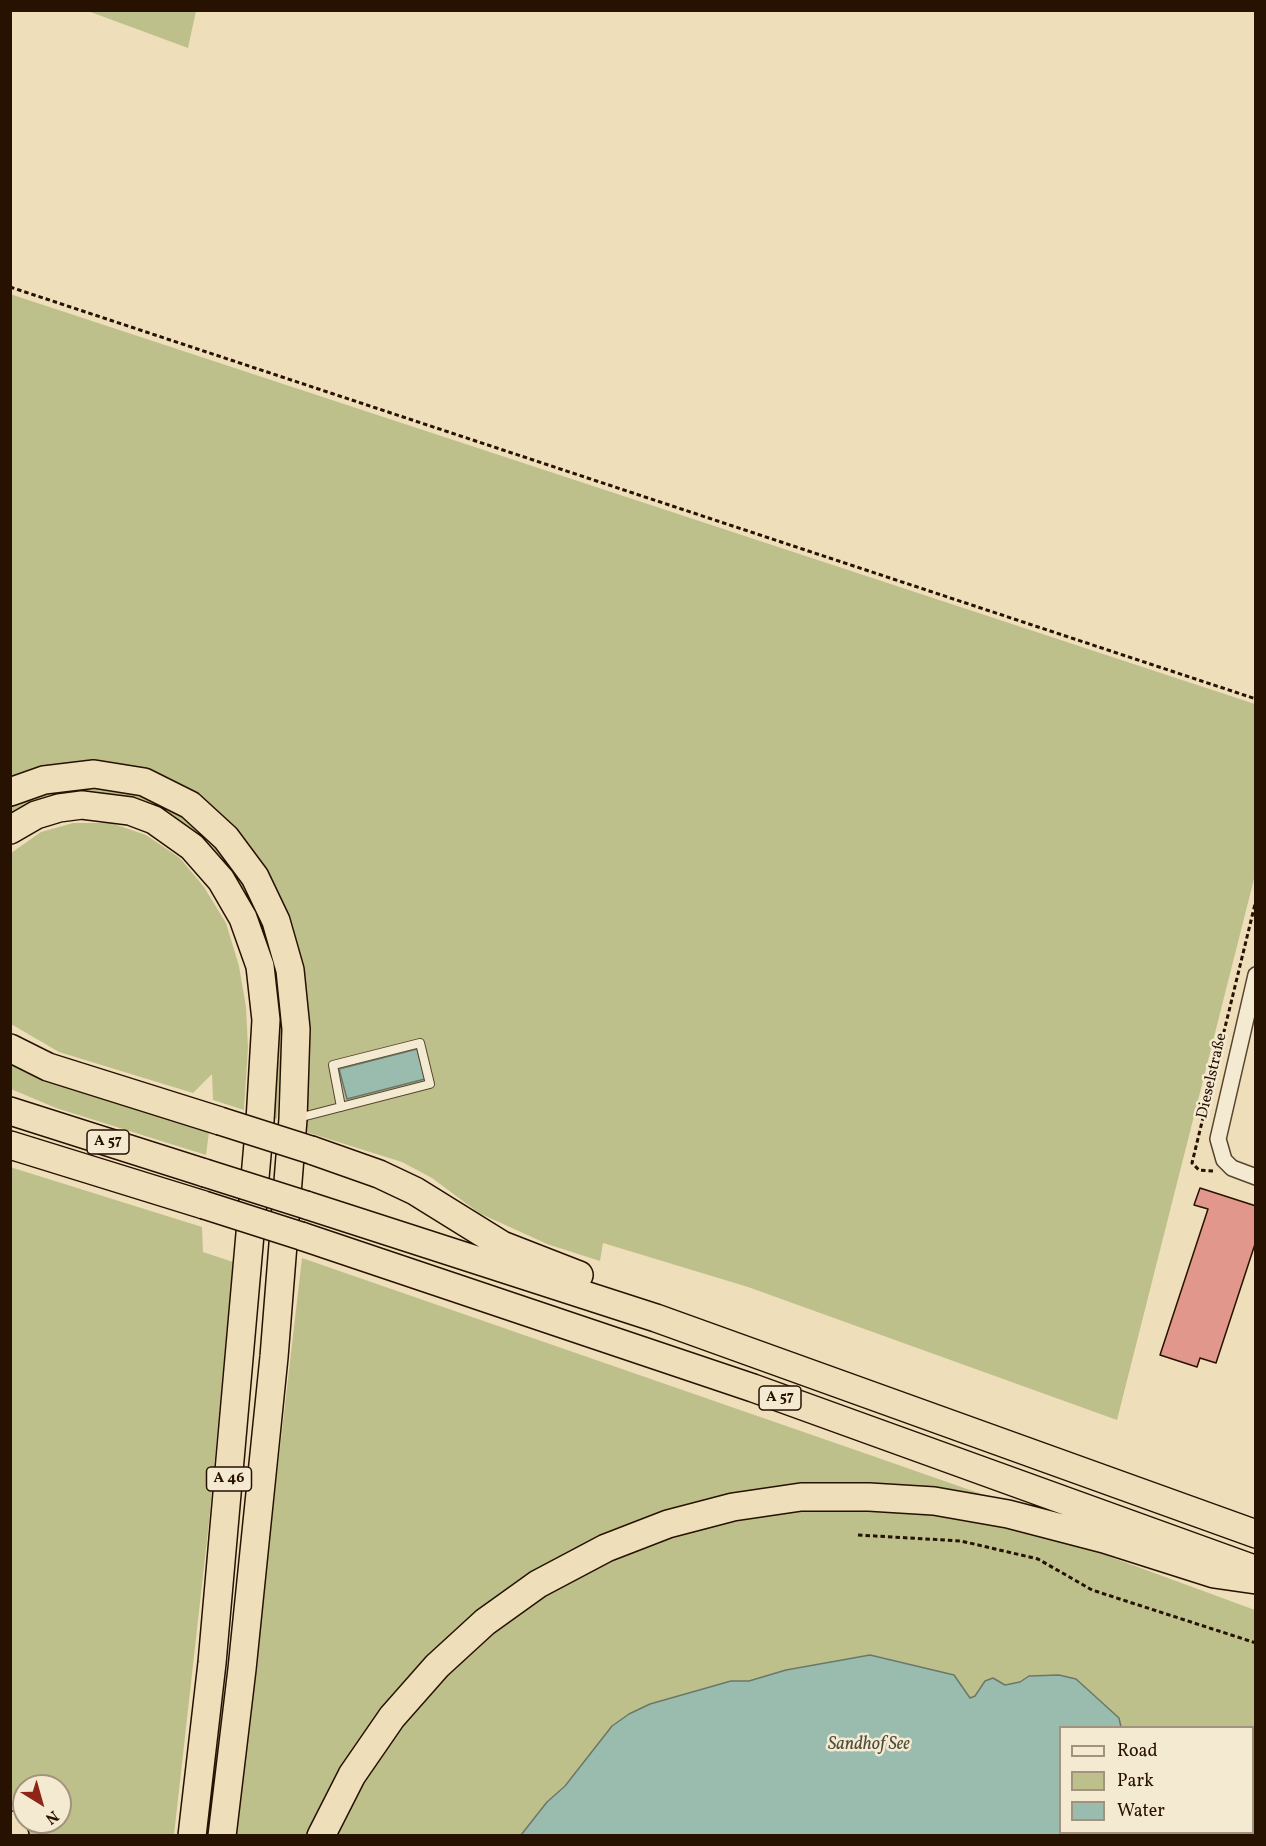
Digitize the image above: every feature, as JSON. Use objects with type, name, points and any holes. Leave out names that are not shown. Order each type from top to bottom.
[{"type":"highway","points":[[10,792],[44,780],[70,775],[118,776],[166,792],[190,805],[226,838],[266,897],[285,945],[294,999],[296,1029],[293,1119],[274,1357],[242,1669],[222,1836]]},
{"type":"highway","name":"A 46","points":[[10,830],[36,815],[59,808],[106,806],[130,811],[154,820],[192,847],[221,880],[253,941],[264,991],[265,1049],[241,1355],[212,1663],[192,1836]]},
{"type":"highway","points":[[10,1048],[48,1067],[311,1150],[379,1174],[415,1191],[502,1245],[588,1278],[656,1318]]},
{"type":"highway","name":"A 57","points":[[10,1111],[656,1318],[1256,1534]]},
{"type":"highway","name":"A 57","points":[[10,1145],[301,1236],[753,1388],[1256,1569]]},
{"type":"highway","points":[[321,1836],[352,1775],[392,1717],[437,1666],[485,1622],[538,1584],[606,1548],[690,1518],[733,1507],[801,1497],[869,1497],[934,1501],[1008,1514],[1132,1547],[1207,1573],[1256,1580]]},
{"type":"highway","points":[[10,1825],[15,1836]]},
{"type":"street","name":"Dieselstraße","points":[[1250,1176],[1224,1160],[1218,1139],[1256,975]]},
{"type":"lane","points":[[293,1119],[341,1107],[430,1084],[420,1043],[333,1065],[341,1107]]},
{"type":"path","points":[[10,287],[1256,699]]},
{"type":"path","points":[[858,1535],[961,1541],[1038,1559],[1092,1590],[1256,1643]]},
{"type":"green space","points":[[88,11],[196,11],[188,48]]},
{"type":"green space","points":[[10,294],[1255,704],[1255,875],[1117,1420],[748,1287],[603,1243],[600,1261],[547,1244],[479,1213],[432,1178],[402,1162],[303,1131],[310,1057],[304,975],[293,930],[277,895],[250,851],[101,762],[51,765],[11,778]]},
{"type":"green space","points":[[94,783],[159,798],[214,837],[255,893],[285,991],[277,1119],[271,1118],[277,1023],[276,975],[266,938],[251,903],[230,871],[207,844],[180,821],[155,808],[11,815],[11,802],[23,796]]},
{"type":"green space","points":[[73,823],[111,823],[146,835],[180,858],[204,887],[226,923],[239,966],[246,1007],[248,1048],[244,1110],[213,1100],[212,1074],[193,1093],[59,1052],[11,1024],[11,853],[41,832]]},
{"type":"green space","points":[[10,1063],[30,1074],[209,1132],[206,1155],[56,1108],[11,1089]]},
{"type":"green space","points":[[10,1167],[202,1227],[203,1252],[233,1262],[209,1522],[174,1835],[27,1835],[72,1834],[72,1774],[12,1774],[12,1797]]},
{"type":"green space","points":[[302,1258],[1010,1504],[933,1489],[865,1482],[803,1484],[734,1493],[478,1614],[310,1835],[235,1836]]},
{"type":"green space","points":[[866,1508],[932,1514],[1006,1527],[1078,1545],[1255,1610],[1256,1805],[1254,1807],[1254,1726],[1121,1726],[1119,1718],[1020,1682],[1005,1685],[985,1681],[975,1696],[970,1698],[954,1675],[870,1655],[786,1670],[749,1681],[731,1681],[650,1704],[547,1802],[521,1835],[334,1836],[363,1779],[401,1724],[441,1680],[492,1634],[545,1595],[610,1560],[670,1536],[734,1519],[801,1509]]},
{"type":"water","points":[[417,1049],[425,1079],[347,1099],[339,1069]]},
{"type":"water","name":"Sandhof See","points":[[870,1655],[954,1675],[970,1698],[975,1696],[985,1681],[993,1678],[1005,1685],[1020,1682],[1029,1676],[1059,1675],[1076,1679],[1119,1718],[1121,1726],[1059,1726],[1059,1834],[1254,1834],[1255,1805],[1255,1835],[521,1835],[547,1802],[565,1786],[612,1726],[629,1714],[650,1704],[731,1681],[749,1681],[786,1670]]},
{"type":"building","points":[[1200,1188],[1256,1206],[1256,1241],[1216,1363],[1200,1358],[1197,1367],[1160,1355],[1208,1209],[1194,1205]]}]
